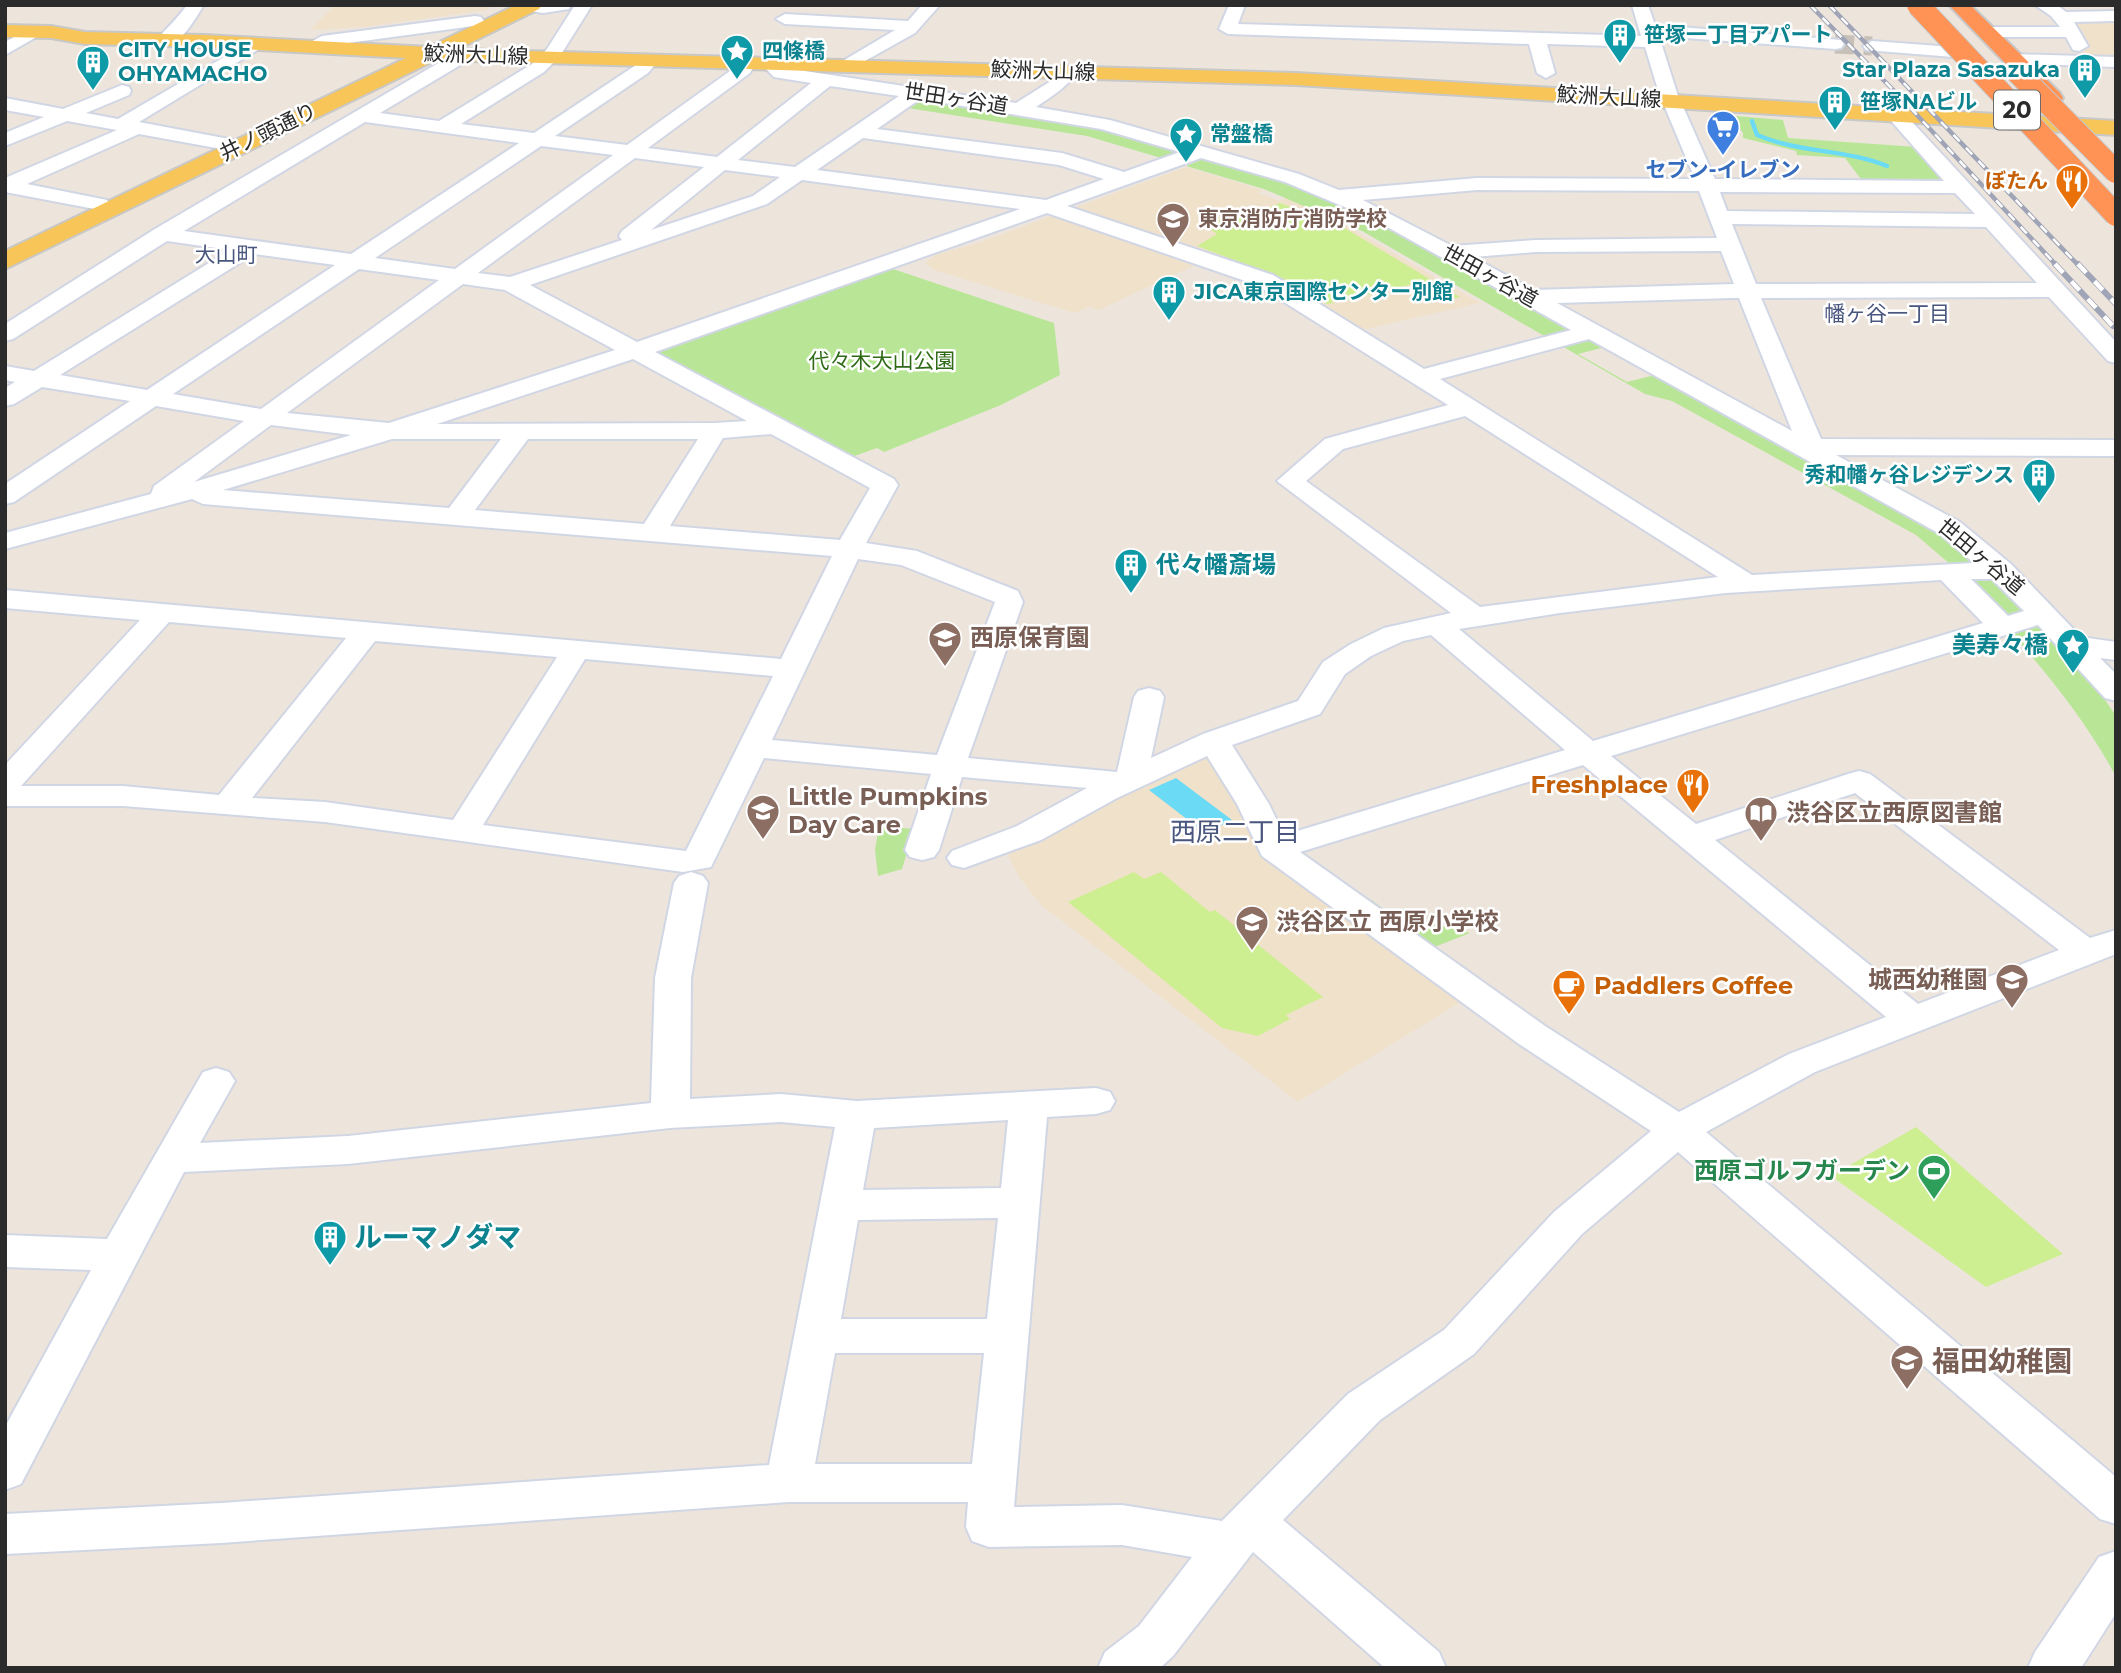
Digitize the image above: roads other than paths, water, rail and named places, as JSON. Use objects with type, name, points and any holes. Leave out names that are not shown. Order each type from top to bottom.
[{"type":"highway","name":"20","points":[[1909,5],[2116,225]]},
{"type":"highway","name":"20","points":[[1918,5],[2116,215]]},
{"type":"highway","points":[[1927,5],[2116,204]]},
{"type":"highway","points":[[1943,5],[2116,184]]},
{"type":"highway","name":"20","points":[[1952,5],[2116,172]]},
{"type":"highway","name":"20","points":[[1959,5],[2116,161]]},
{"type":"main road","name":"井ノ頭通り","points":[[420,53],[475,21],[510,5]]},
{"type":"main road","name":"井ノ頭通り","points":[[5,261],[231,145],[420,53],[531,6]]},
{"type":"main road","name":"鮫洲大山線","points":[[5,31],[34,31],[85,38],[456,55],[1353,81],[2116,128]]},
{"type":"main road","name":"井ノ頭通り","points":[[5,250],[231,145]]},
{"type":"street","points":[[165,40],[176,32],[196,5]]},
{"type":"street","points":[[531,6],[543,8],[563,5]]},
{"type":"street","points":[[444,127],[549,58],[584,5]]},
{"type":"street","points":[[847,66],[912,26],[932,5]]},
{"type":"street","points":[[1237,5],[1228,29],[1537,39],[1649,36],[1831,44]]},
{"type":"street","points":[[1640,5],[1672,101],[1809,442],[1805,447]]},
{"type":"street","points":[[2043,5],[2055,9],[2068,25],[2088,61]]},
{"type":"street","points":[[1985,32],[2068,25],[2116,16]]},
{"type":"street","points":[[785,19],[912,26]]},
{"type":"street","points":[[310,47],[322,41],[475,21]]},
{"type":"street","points":[[5,50],[34,31]]},
{"type":"street","points":[[1537,39],[1546,73]]},
{"type":"street","points":[[5,186],[129,126],[255,44]]},
{"type":"street","points":[[1872,46],[1953,52]]},
{"type":"street","points":[[5,334],[163,234],[456,60],[456,55]]},
{"type":"street","points":[[2012,59],[2116,62]]},
{"type":"street","points":[[5,496],[642,69],[650,60]]},
{"type":"street","points":[[160,501],[158,496],[744,68],[747,63]]},
{"type":"street","name":"世田ヶ谷道","points":[[779,64],[775,69],[778,73],[1103,124],[1293,178],[1340,197],[1391,221],[1950,528],[2001,570],[2116,692]]},
{"type":"street","points":[[1019,109],[1057,85],[1068,72]]},
{"type":"street","points":[[612,251],[826,80]]},
{"type":"street","points":[[5,140],[122,90]]},
{"type":"street","points":[[511,284],[760,200],[916,93]]},
{"type":"street","points":[[5,104],[231,145]]},
{"type":"street","points":[[1894,114],[1989,221],[2116,356]]},
{"type":"street","points":[[360,116],[1046,206],[1265,281],[1300,299],[1745,583]]},
{"type":"street","points":[[859,132],[1062,159],[1125,179]]},
{"type":"street","points":[[938,191],[986,148]]},
{"type":"street","points":[[5,541],[195,491],[636,352],[1200,152]]},
{"type":"street","points":[[1340,197],[1477,184],[1958,187]]},
{"type":"street","points":[[5,186],[100,204]]},
{"type":"street","points":[[1718,217],[1989,221]]},
{"type":"street","points":[[5,796],[123,796],[213,818],[325,812],[683,862],[699,860],[849,549],[885,485],[511,284],[163,234]]},
{"type":"street","points":[[1446,253],[1536,246],[1729,244]]},
{"type":"street","points":[[5,399],[250,247]]},
{"type":"street","points":[[1527,297],[1542,294],[2055,290]]},
{"type":"street","points":[[1420,377],[1589,332]]},
{"type":"street","points":[[5,373],[265,417],[389,431],[715,431],[775,426]]},
{"type":"street","points":[[1468,407],[1334,444],[1290,481],[1474,617]]},
{"type":"street","points":[[652,533],[715,431]]},
{"type":"street","points":[[455,518],[520,432]]},
{"type":"street","points":[[1805,447],[2116,448]]},
{"type":"street","points":[[195,491],[200,496],[216,498],[849,549],[907,557],[1008,597],[1009,601],[922,850]]},
{"type":"street","points":[[964,858],[1029,833],[1128,781],[1214,741],[1309,707],[1334,668],[1361,650],[1394,634],[1474,617],[1560,604],[1745,583],[2001,570]]},
{"type":"street","points":[[1947,571],[2002,626]]},
{"type":"street","points":[[5,599],[793,669]]},
{"type":"street","points":[[5,784],[163,612]]},
{"type":"street","points":[[1274,849],[2044,614]]},
{"type":"street","points":[[1436,624],[1588,753],[1913,1020]]},
{"type":"street","points":[[213,818],[367,631]]},
{"type":"street","points":[[2073,645],[2116,651]]},
{"type":"street","points":[[462,832],[576,650]]},
{"type":"street","points":[[1128,781],[1149,696]]},
{"type":"street","points":[[1214,741],[1253,804],[1274,849],[1532,1035],[1678,1130],[2116,1505]]},
{"type":"street","points":[[755,748],[1128,781]]},
{"type":"street","points":[[1691,837],[1859,781],[2100,947]]},
{"type":"street","points":[[670,1114],[673,978],[691,883]]},
{"type":"street","points":[[1123,1668],[1156,1640],[1241,1532],[1364,1407],[1460,1342],[1568,1223],[1678,1130],[1802,1063],[2100,947]]},
{"type":"street","points":[[5,1471],[171,1158],[216,1081]]},
{"type":"street","points":[[171,1158],[348,1150],[670,1114],[781,1108],[857,1115],[1096,1101]]},
{"type":"street","points":[[1029,1106],[989,1527],[1122,1525],[1241,1532],[1421,1668]]},
{"type":"street","points":[[789,1483],[857,1115]]},
{"type":"street","points":[[839,1205],[1020,1203]]},
{"type":"street","points":[[5,1251],[121,1255]]},
{"type":"street","points":[[815,1336],[1007,1336]]},
{"type":"street","points":[[5,1535],[221,1523],[789,1483],[994,1483]]},
{"type":"street","points":[[2053,1668],[2116,1572]]},
{"type":"water","points":[[1176,778],[1232,820],[1205,833],[1149,790]]},
{"type":"waterway","points":[[1752,121],[1757,135],[1773,141],[1887,166]]},
{"type":"tunnel","points":[[1835,44],[1872,46]]},
{"type":"railway","points":[[1810,5],[1904,101],[2057,266]]},
{"type":"railway","points":[[1829,5],[2079,266]]},
{"type":"railway","points":[[2055,264],[2113,326]]},
{"type":"railway","points":[[2078,264],[2116,304]]},
{"type":"place","name":"笹塚一丁目アパート","points":[[1620,65]]},
{"type":"place","name":"四條橋","points":[[737,81]]},
{"type":"place","name":"CITY HOUSE OHYAMACHO","points":[[93,92]]},
{"type":"place","name":"Star Plaza Sasazuka","points":[[2085,100]]},
{"type":"place","name":"笹塚NAビル","points":[[1835,132]]},
{"type":"place","name":"セブン-イレブン","points":[[1723,157]]},
{"type":"place","name":"常盤橋","points":[[1186,164]]},
{"type":"place","name":"ぼたん","points":[[2072,211]]},
{"type":"place","name":"東京消防庁消防学校","points":[[1173,249]]},
{"type":"place","name":"JICA東京国際センター別館","points":[[1169,322]]},
{"type":"place","name":"秀和幡ヶ谷レジデンス","points":[[2039,505]]},
{"type":"place","name":"代々幡斎場","points":[[1131,595]]},
{"type":"place","name":"西原保育園","points":[[945,668]]},
{"type":"place","name":"美寿々橋","points":[[2073,675]]},
{"type":"place","name":"Freshplace","points":[[1693,815]]},
{"type":"place","name":"Little Pumpkins Day Care","points":[[763,841]]},
{"type":"place","name":"渋谷区立西原図書館","points":[[1761,843]]},
{"type":"place","name":"渋谷区立 西原小学校","points":[[1252,952]]},
{"type":"place","name":"城西幼稚園","points":[[2012,1010]]},
{"type":"place","name":"Paddlers Coffee","points":[[1569,1016]]},
{"type":"place","name":"西原ゴルフガーデン","points":[[1934,1201]]},
{"type":"place","name":"ルーマノダマ","points":[[330,1267]]},
{"type":"place","name":"福田幼稚園","points":[[1907,1391]]},
{"type":"district","name":"大山町","points":[[226,255]]},
{"type":"district","name":"幡ヶ谷一丁目","points":[[1887,314]]},
{"type":"district","name":"西原二丁目","points":[[1235,832]]},
{"type":"park label","name":"代々木大山公園","points":[[882,361]]}]
